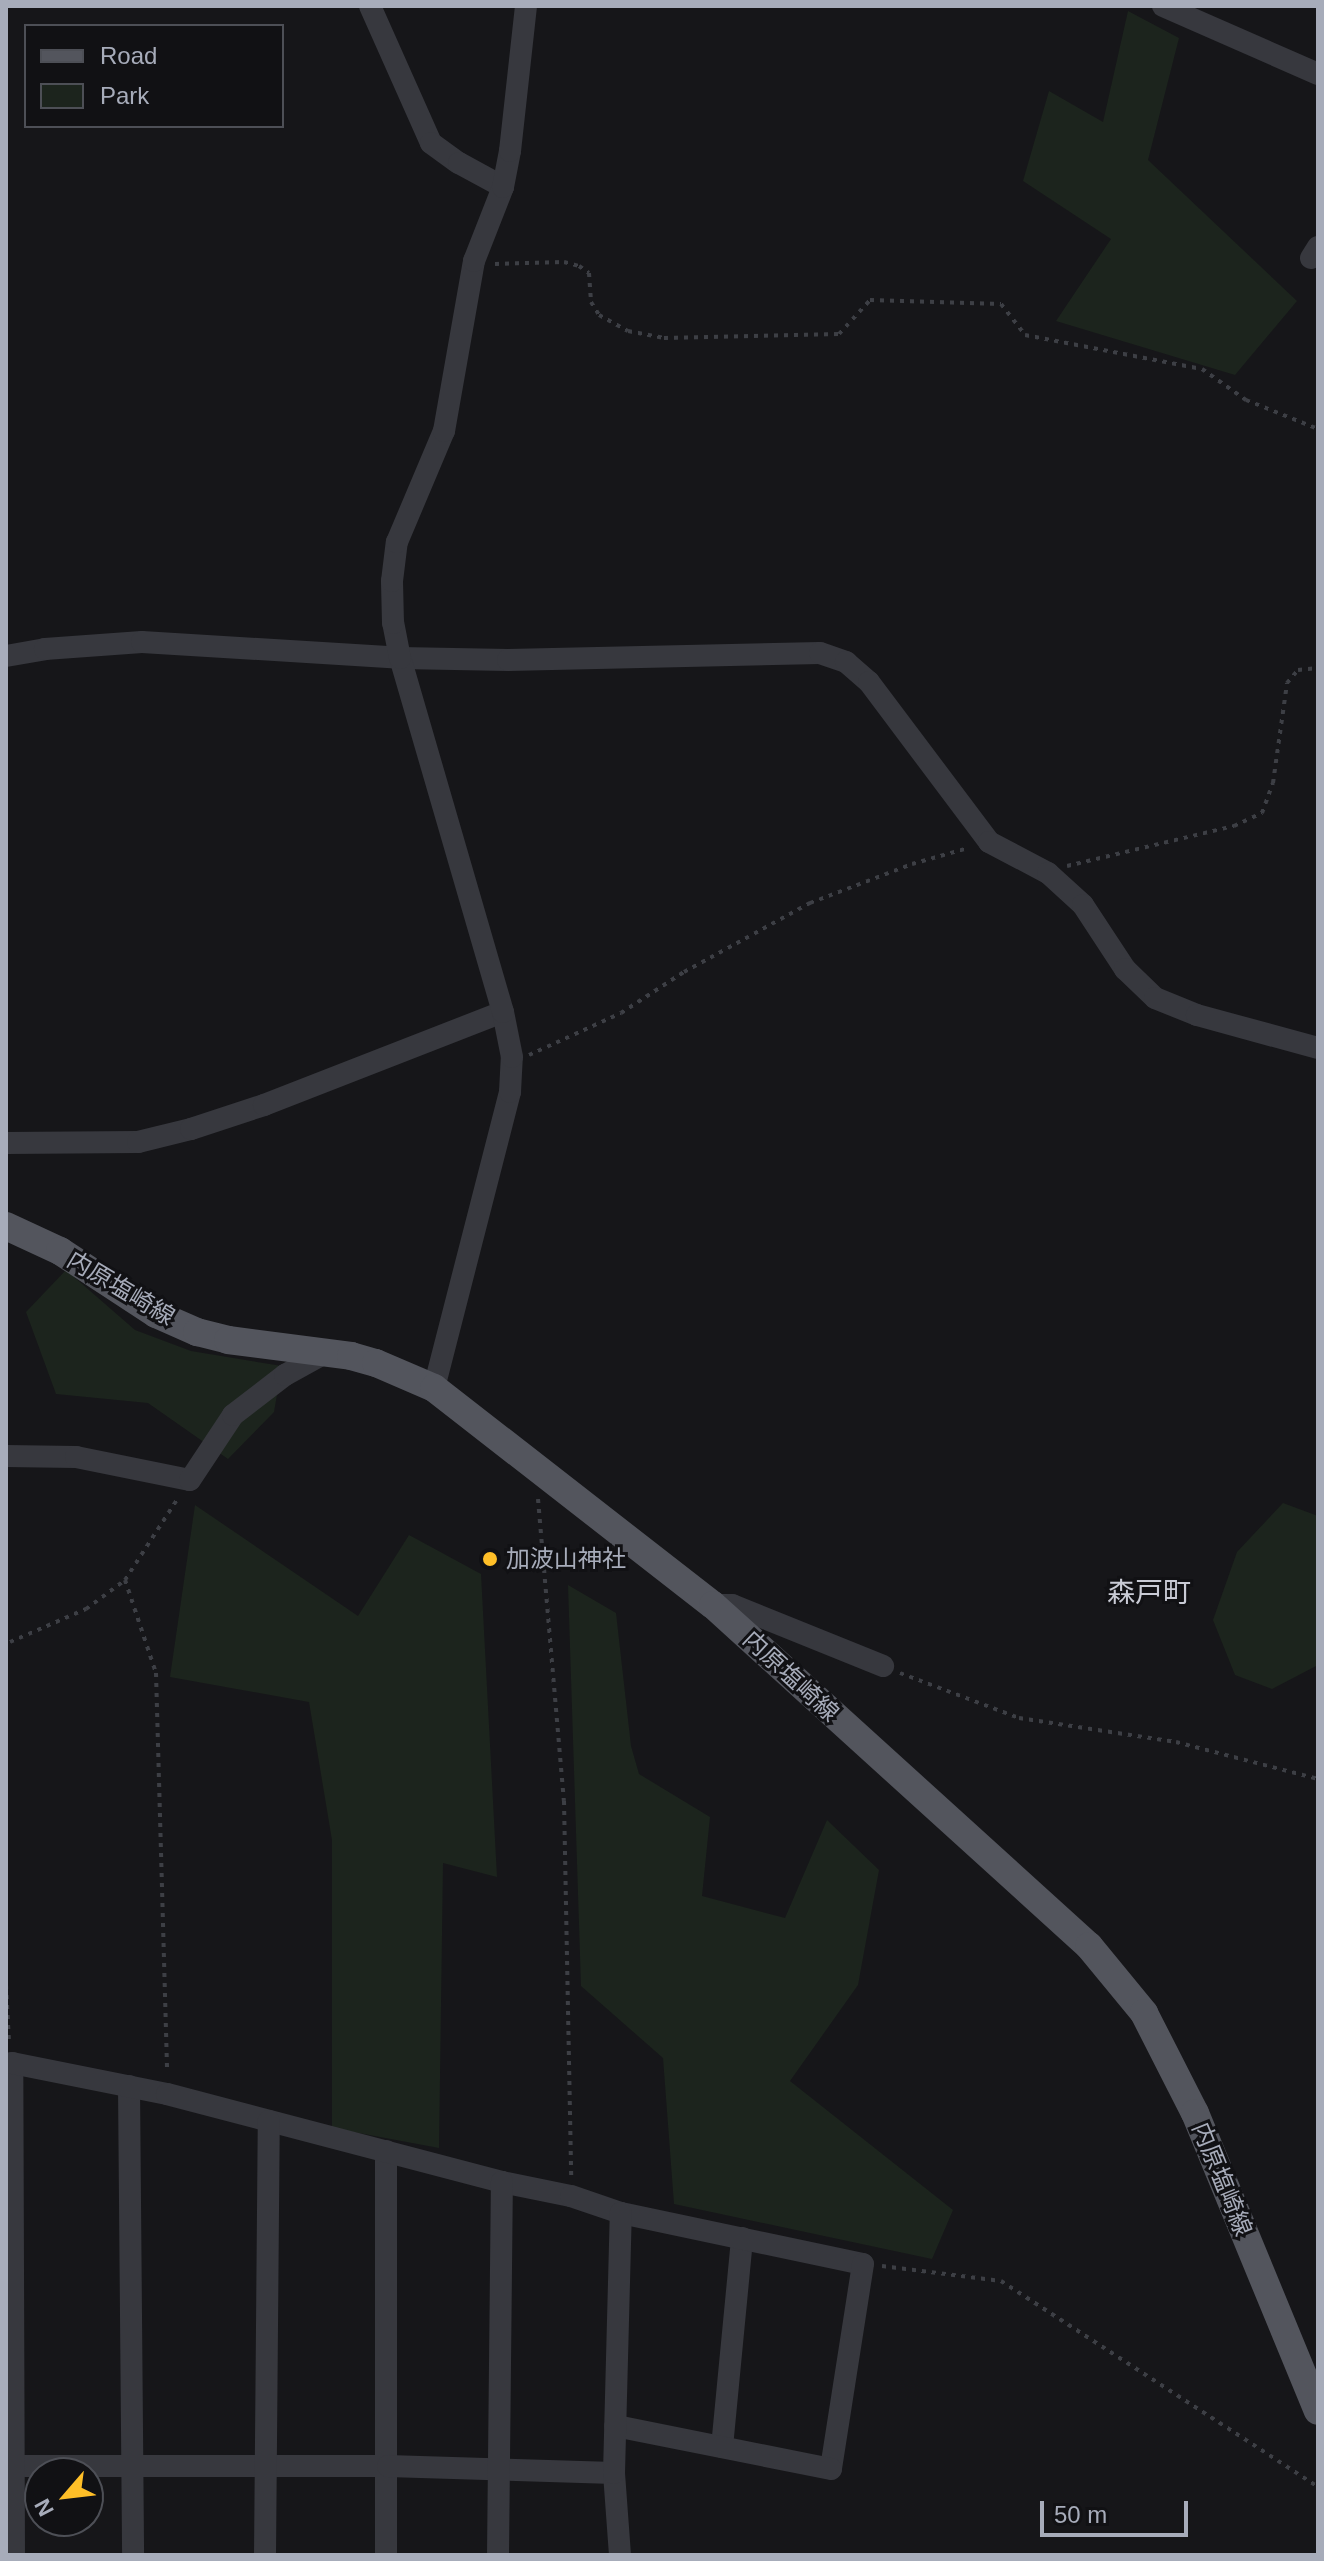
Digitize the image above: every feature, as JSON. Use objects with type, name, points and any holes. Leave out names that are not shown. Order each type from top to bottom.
[{"type":"main road","name":"内原塩崎線","points":[[6,1226],[60,1251],[156,1314],[197,1332],[228,1340],[327,1352],[376,1363],[434,1388],[713,1605],[1089,1946],[1144,2013],[1195,2113],[1318,2411]]},
{"type":"street","points":[[370,6],[431,143],[459,163],[503,187]]},
{"type":"street","points":[[434,1388],[510,1092],[512,1057],[503,1012],[400,658],[393,623],[397,542],[444,431],[474,261],[503,187],[510,151],[526,6]]},
{"type":"street","points":[[1163,6],[1318,74]]},
{"type":"street","points":[[6,656],[45,649],[142,642],[400,658],[508,660],[820,653],[846,662],[869,682],[989,842],[1048,873],[1083,905],[1125,969],[1155,998],[1197,1015],[1318,1048]]},
{"type":"street","points":[[6,1143],[138,1142],[191,1129],[264,1105],[503,1012]]},
{"type":"street","points":[[6,1456],[76,1457],[190,1480],[233,1415],[285,1375],[327,1352]]},
{"type":"street","points":[[713,1605],[732,1605],[883,1666]]},
{"type":"street","points":[[14,2555],[10,2466],[12,2063],[167,2094],[502,2182],[571,2196],[621,2213],[863,2264],[831,2469],[615,2426]]},
{"type":"street","points":[[129,2086],[133,2555]]},
{"type":"street","points":[[265,2555],[269,2121]]},
{"type":"street","points":[[386,2151],[386,2555]]},
{"type":"street","points":[[498,2555],[502,2182]]},
{"type":"street","points":[[620,2555],[614,2473],[621,2213]]},
{"type":"street","points":[[722,2447],[742,2238]]},
{"type":"street","points":[[10,2466],[388,2466],[614,2473]]},
{"type":"path","points":[[474,261],[506,265],[564,262],[579,266],[589,273],[591,302],[599,315],[628,331],[664,338],[839,334],[870,300],[1001,304],[1025,335],[1202,369],[1246,400],[1318,429]]},
{"type":"path","points":[[1048,873],[1234,826],[1262,813],[1273,783],[1287,683],[1298,670],[1318,668]]},
{"type":"path","points":[[512,1057],[535,1054],[621,1013],[684,972],[810,903],[912,864],[989,842]]},
{"type":"path","points":[[536,1465],[564,1816],[571,2196]]},
{"type":"path","points":[[10,1642],[86,1609],[125,1580],[190,1480]]},
{"type":"path","points":[[125,1580],[156,1673],[167,2094]]},
{"type":"path","points":[[883,1666],[1019,1718],[1176,1742],[1318,1779]]},
{"type":"path","points":[[6,1985],[9,2042]]},
{"type":"path","points":[[863,2264],[1001,2281],[1318,2487]]},
{"type":"green space","points":[[1128,11],[1179,38],[1148,160],[1297,301],[1235,375],[1056,321],[1111,239],[1023,181],[1049,91],[1103,122]]},
{"type":"green space","points":[[66,1270],[135,1330],[191,1351],[282,1366],[274,1412],[228,1459],[148,1403],[56,1394],[26,1312]]},
{"type":"green space","points":[[1283,1503],[1318,1516],[1318,1665],[1272,1689],[1235,1675],[1213,1620],[1237,1552]]},
{"type":"green space","points":[[195,1505],[358,1616],[409,1535],[481,1574],[497,1877],[443,1863],[439,2148],[332,2128],[332,1840],[309,1702],[170,1677]]},
{"type":"green space","points":[[568,1585],[616,1613],[631,1746],[639,1774],[710,1817],[702,1896],[785,1918],[827,1820],[879,1870],[858,1985],[790,2081],[953,2210],[932,2259],[674,2204],[663,2058],[581,1986]]},
{"type":"place","name":"加波山神社","points":[[490,1559]]},
{"type":"district","name":"森戸町","points":[[1149,1593]]}]
